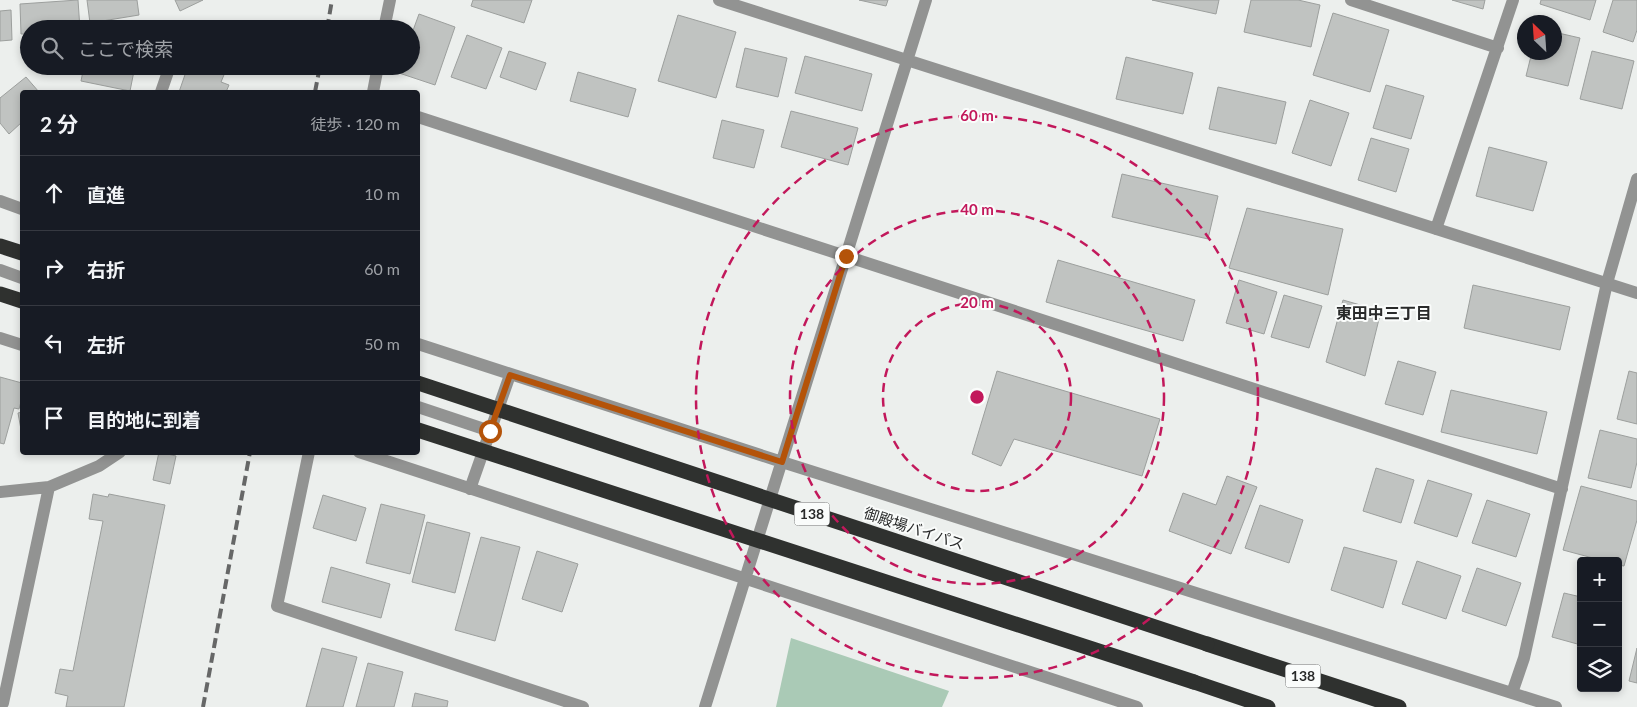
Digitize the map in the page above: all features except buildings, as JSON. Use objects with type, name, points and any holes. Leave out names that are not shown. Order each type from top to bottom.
[{"type":"highway","points":[[0,246],[20,252]]},
{"type":"highway","points":[[0,294],[20,300]]},
{"type":"highway","name":"御殿場バイパス","points":[[420,385],[1399,707]]},
{"type":"highway","points":[[420,431],[1268,707]]},
{"type":"street","points":[[386,20],[390,0]]},
{"type":"street","points":[[719,0],[1637,293]]},
{"type":"street","points":[[705,707],[926,0]]},
{"type":"street","points":[[1351,0],[1498,48]]},
{"type":"street","points":[[1436,229],[1514,0]]},
{"type":"street","points":[[162,90],[167,75]]},
{"type":"street","points":[[373,90],[376,75]]},
{"type":"street","points":[[420,118],[1562,489]]},
{"type":"street","points":[[1512,693],[1524,658],[1607,283],[1637,179]]},
{"type":"street","points":[[0,201],[20,208]]},
{"type":"street","points":[[0,270],[20,277]]},
{"type":"street","points":[[0,338],[20,344]]},
{"type":"street","points":[[420,345],[782,462],[1556,707]]},
{"type":"street","points":[[470,489],[510,375]]},
{"type":"street","points":[[420,408],[490,431]]},
{"type":"street","points":[[0,492],[49,486],[98,466],[115,455]]},
{"type":"street","points":[[308,455],[277,606],[583,707]]},
{"type":"street","points":[[368,455],[1137,707]]},
{"type":"street","points":[[0,704],[3,703],[49,486]]},
{"type":"green space","points":[[791,638],[949,691],[942,707],[776,707]]},
{"type":"railway","points":[[329,20],[332,0]]},
{"type":"railway","points":[[315,90],[318,75]]},
{"type":"railway","points":[[203,707],[249,455]]},
{"type":"district","name":"東田中三丁目","points":[[1384,313]]},
{"type":"route","points":[[490,431],[510,375],[782,462],[846,256]]}]
